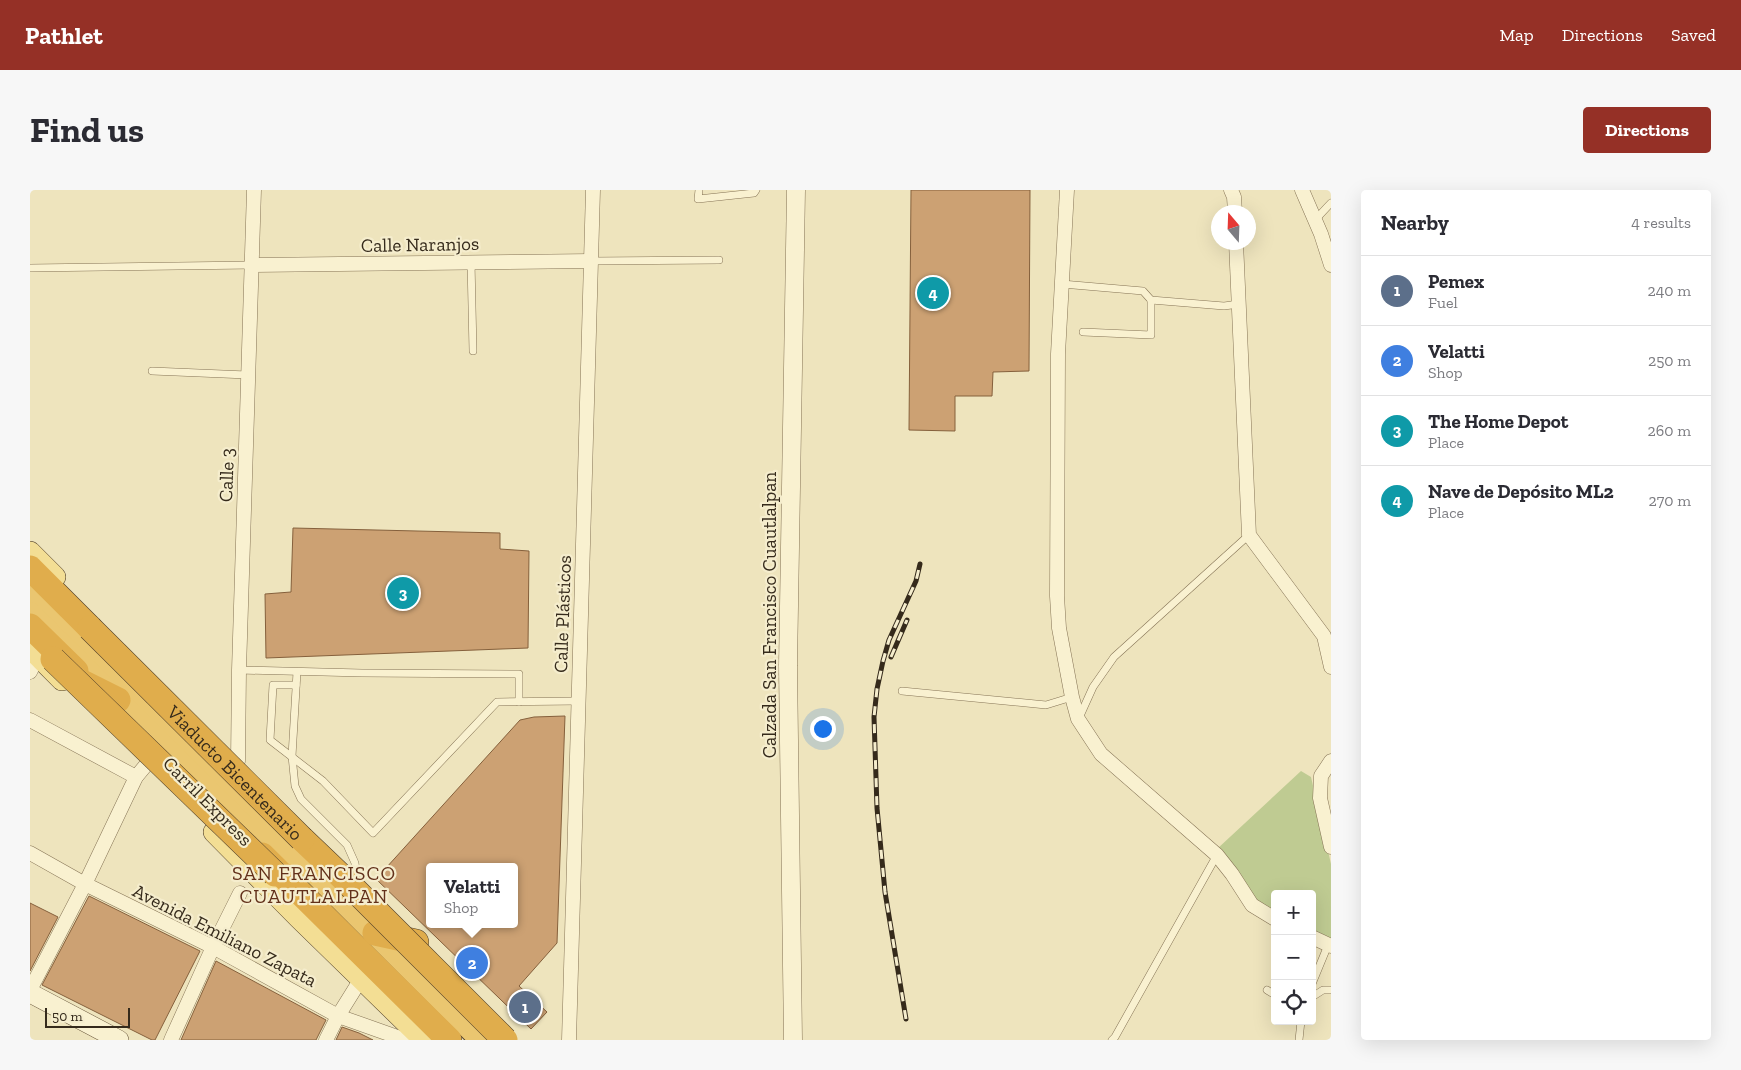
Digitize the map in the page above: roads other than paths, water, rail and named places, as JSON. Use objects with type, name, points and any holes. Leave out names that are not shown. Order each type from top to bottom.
[{"type":"highway","name":"Viaducto Bicentenario","points":[[30,568],[505,1040]]},
{"type":"highway","points":[[30,588],[481,1040]]},
{"type":"highway","points":[[30,613],[458,1040]]},
{"type":"highway","name":"Carril Express","points":[[30,626],[449,1040]]},
{"type":"highway","points":[[34,655],[118,700]]},
{"type":"highway","points":[[34,655],[443,1040]]},
{"type":"highway","points":[[162,682],[172,730]]},
{"type":"highway","points":[[375,933],[416,942]]},
{"type":"main road","points":[[30,552],[162,682],[358,884],[515,1040]]},
{"type":"main road","points":[[34,655],[141,771],[424,1040]]},
{"type":"main road","points":[[30,992],[119,1040]]},
{"type":"street","name":"Calle 3","points":[[238,761],[239,670],[254,190]]},
{"type":"street","name":"Calle Plásticos","points":[[569,1040],[593,190]]},
{"type":"street","name":"Calzada San Francisco Cuautlalpan","points":[[793,1040],[788,666],[796,190]]},
{"type":"street","points":[[1067,190],[1058,354],[1057,596],[1059,628],[1078,719],[1100,754],[1217,854],[1252,905],[1271,917]]},
{"type":"street","points":[[1231,190],[1235,205]]},
{"type":"street","points":[[1302,190],[1331,265]]},
{"type":"street","points":[[1236,250],[1249,535],[1324,636],[1331,667]]},
{"type":"street","name":"Calle Naranjos","points":[[251,265],[591,261]]},
{"type":"street","points":[[30,720],[141,771],[30,992]]},
{"type":"street","points":[[1331,761],[1320,776],[1320,798],[1331,847]]},
{"type":"street","name":"Avenida Emiliano Zapata","points":[[30,853],[85,884],[213,947],[338,1016],[406,1040]]},
{"type":"street","points":[[170,1040],[240,893]]},
{"type":"street","points":[[1316,939],[1330,945]]},
{"type":"street","points":[[326,1040],[338,1016],[361,979]]},
{"type":"lane","points":[[699,190],[698,199],[754,193],[756,190]]},
{"type":"lane","points":[[1315,220],[1331,203]]},
{"type":"lane","points":[[591,261],[719,260]]},
{"type":"lane","points":[[471,262],[472,351]]},
{"type":"lane","points":[[30,268],[251,265]]},
{"type":"lane","points":[[1062,284],[1143,291],[1150,300],[1150,336],[1083,332]]},
{"type":"lane","points":[[1150,300],[1224,306],[1239,304]]},
{"type":"lane","points":[[152,371],[248,375]]},
{"type":"lane","points":[[1078,719],[1093,687],[1114,657],[1249,535]]},
{"type":"lane","points":[[239,670],[519,674],[519,702]]},
{"type":"lane","points":[[297,672],[292,756],[296,791],[301,799],[348,845],[355,863],[358,884]]},
{"type":"lane","points":[[296,685],[272,686],[270,740],[323,781],[374,833],[497,702],[578,701]]},
{"type":"lane","points":[[902,691],[1046,705],[1072,697]]},
{"type":"lane","points":[[1112,1040],[1217,854]]},
{"type":"lane","points":[[1314,980],[1330,945]]},
{"type":"lane","points":[[1267,990],[1271,992]]},
{"type":"lane","points":[[1316,994],[1323,990],[1331,990]]},
{"type":"lane","points":[[1298,1040],[1300,1025]]},
{"type":"railway","points":[[906,1019],[885,892],[877,808],[874,717],[877,689],[889,640],[916,581],[920,564]]},
{"type":"railway","points":[[891,657],[907,620]]},
{"type":"place","name":"Nave de Depósito ML2","points":[[933,293]]},
{"type":"place","name":"The Home Depot","points":[[403,593]]},
{"type":"place","name":"Velatti","points":[[472,963]]},
{"type":"place","name":"Pemex","points":[[525,1007]]},
{"type":"district","name":"SAN FRANCISCO CUAUTLALPAN","points":[[314,884]]}]
